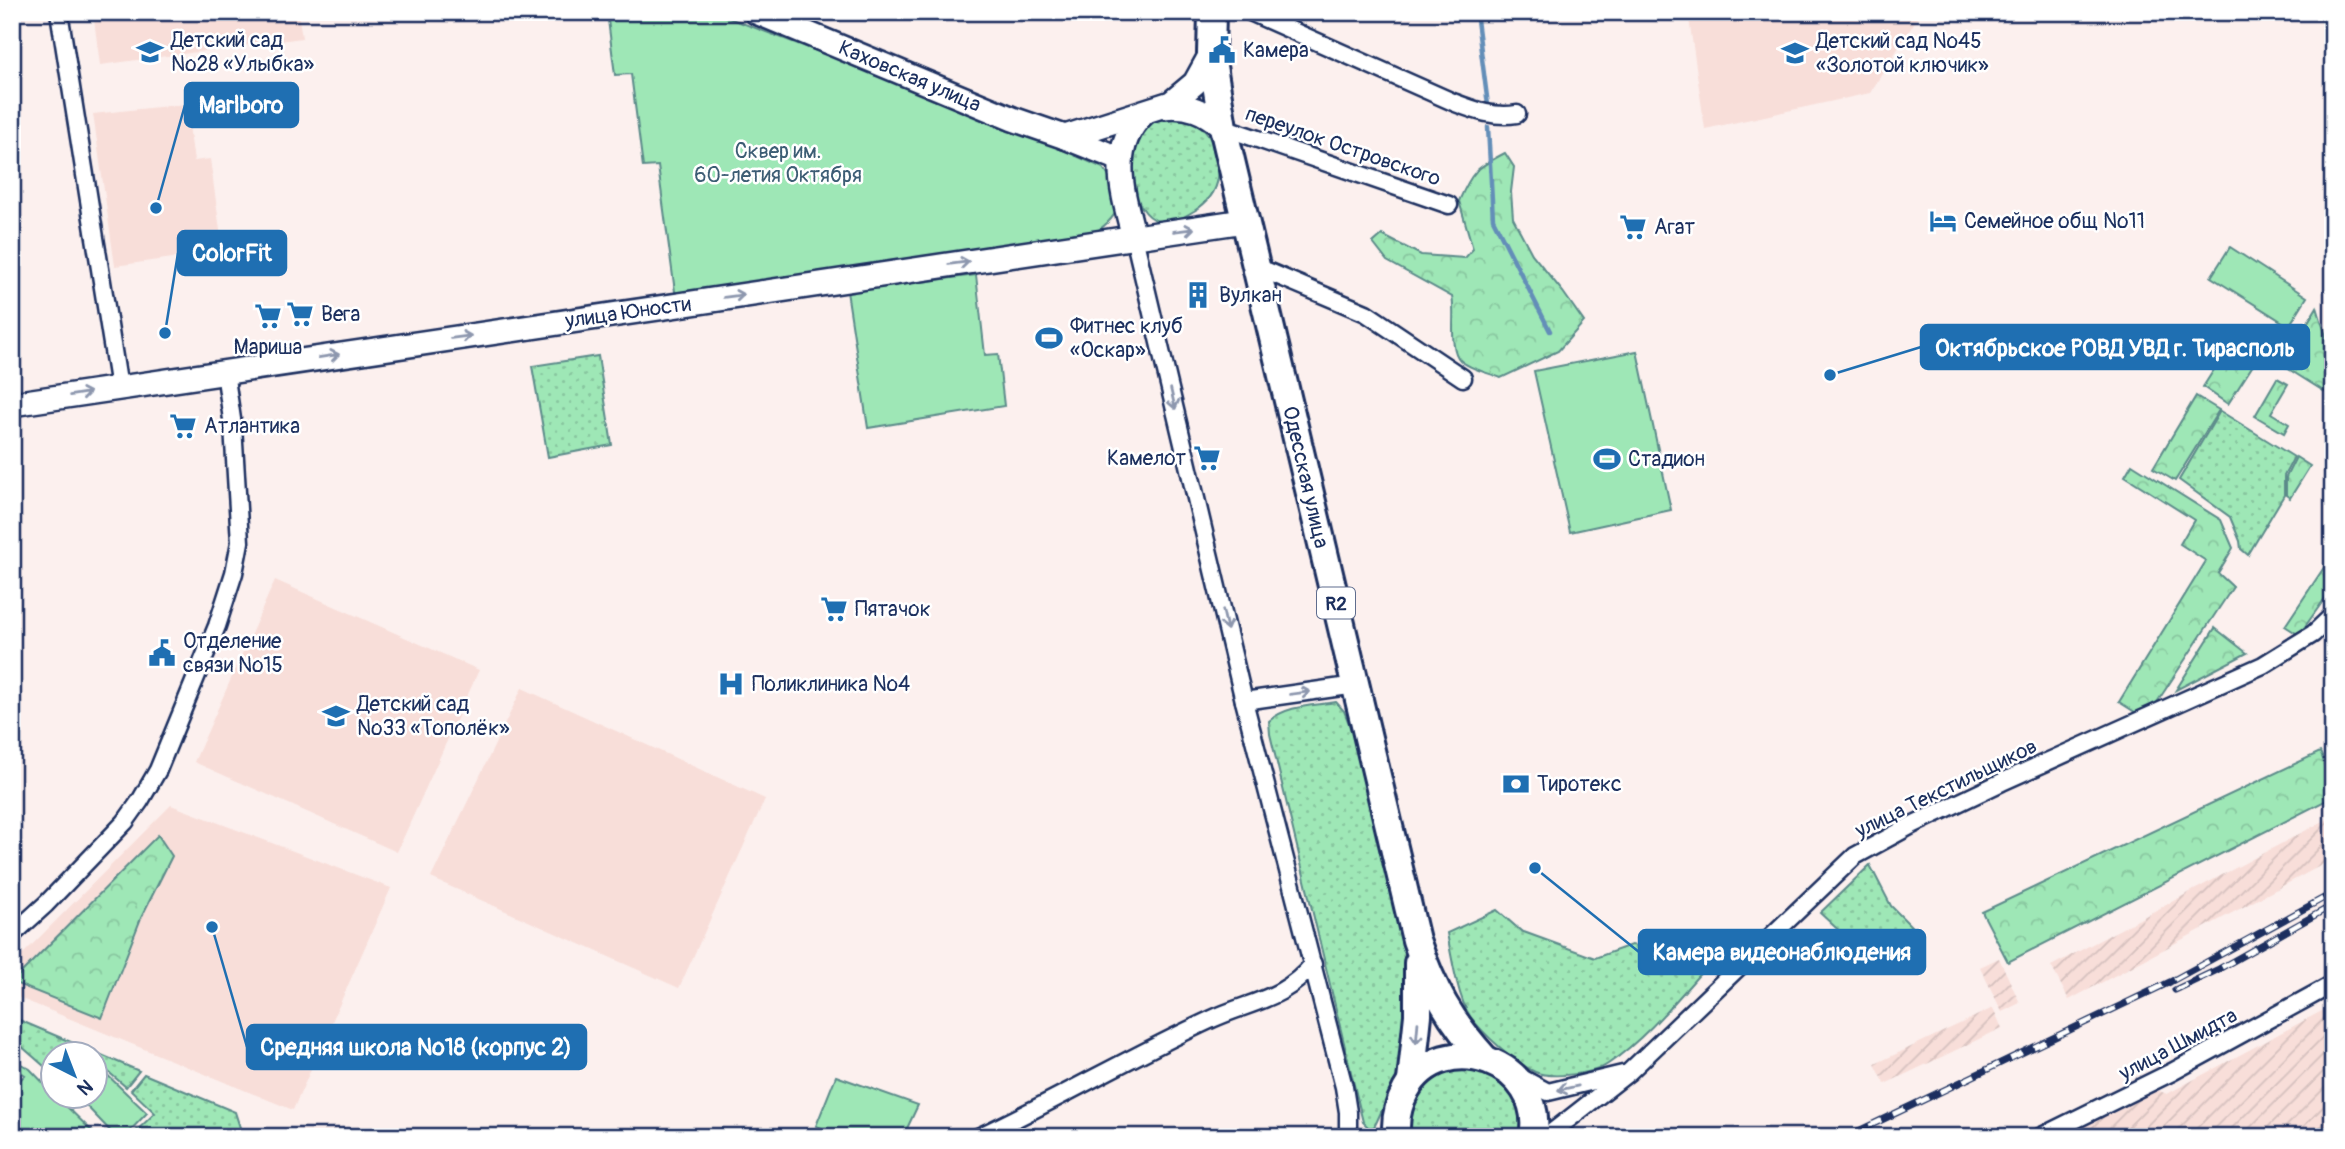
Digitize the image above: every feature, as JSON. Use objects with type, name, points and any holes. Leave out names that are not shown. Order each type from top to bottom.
[{"type":"main road","name":"Одесская улица","points":[[1212,12],[1211,54],[1223,127],[1416,940]]},
{"type":"main road","name":"R2","points":[[1416,940],[1427,971],[1446,1010],[1459,1030],[1485,1059]]},
{"type":"main road","name":"R2","points":[[1411,1081],[1419,1015],[1416,940]]},
{"type":"main road","name":"R2","points":[[1394,1133],[1399,1102],[1411,1081],[1437,1062],[1469,1056],[1485,1059],[1510,1072],[1524,1088],[1532,1108],[1535,1129],[1533,1137]]},
{"type":"street","points":[[59,12],[120,388]]},
{"type":"street","name":"Каховская улица","points":[[756,12],[1013,119],[1120,159]]},
{"type":"street","points":[[1250,12],[1452,102],[1480,112],[1505,116],[1517,114]]},
{"type":"street","points":[[1065,137],[1154,110],[1177,100],[1195,83],[1211,54]]},
{"type":"street","points":[[1223,127],[1212,117],[1195,109],[1177,106],[1154,110],[1129,131],[1120,159],[1124,195],[1244,701],[1344,1087],[1349,1112],[1348,1137]]},
{"type":"street","name":"переулок Островского","points":[[1223,127],[1449,205]]},
{"type":"street","name":"улица Юности","points":[[12,404],[1244,220]]},
{"type":"street","points":[[1255,266],[1366,313],[1463,377]]},
{"type":"street","points":[[12,935],[46,904],[125,822],[140,801],[158,770],[217,626],[234,573],[240,541],[233,426],[225,372]]},
{"type":"street","name":"улица Текстильщиков","points":[[1546,1137],[1629,1072],[1855,856],[2002,782],[2263,665],[2304,640],[2333,615]]},
{"type":"street","points":[[1244,701],[1356,685]]},
{"type":"street","points":[[978,1137],[1211,1019],[1284,991],[1300,980],[1313,964]]},
{"type":"street","name":"улица Шмидта","points":[[2040,1137],[2172,1072],[2333,985]]},
{"type":"street","points":[[1510,1072],[1548,1092],[1629,1072]]},
{"type":"shaded area","name":"Детский сад №28 «Улыбка»","points":[[93,12],[298,12],[302,38],[100,65]]},
{"type":"shaded area","name":"Детский сад №45 «Золотой ключик»","points":[[1688,12],[1921,12],[1870,93],[1705,129]]},
{"type":"shaded area","points":[[186,104],[194,161],[210,159],[223,251],[115,266],[93,114]]},
{"type":"shaded area","name":"Детский сад №33 «Тополёк»","points":[[275,580],[479,670],[397,852],[194,762]]},
{"type":"shaded area","points":[[522,688],[765,799],[679,988],[431,878]]},
{"type":"shaded area","points":[[171,805],[391,888],[293,1110],[12,995],[12,965]]},
{"type":"shaded area","points":[[2333,816],[2333,859],[2069,1000],[2051,966]]},
{"type":"shaded area","points":[[1999,958],[2020,1003],[2002,1012],[1980,967]]},
{"type":"shaded area","points":[[2333,1005],[2333,1137],[2050,1137],[2147,1086],[2167,1094]]},
{"type":"shaded area","points":[[1993,1008],[2002,1028],[1885,1084],[1875,1064]]},
{"type":"green space","name":"Сквер им. 60-летия Октября","points":[[607,12],[713,12],[984,114],[1103,168],[1116,191],[1117,208],[1107,223],[1087,238],[676,299],[658,166],[643,167],[631,74],[615,75]]},
{"type":"green space","points":[[1163,118],[1184,118],[1200,126],[1207,133],[1216,151],[1219,169],[1215,188],[1207,201],[1185,216],[1170,222],[1156,220],[1146,212],[1133,185],[1133,152],[1137,138],[1146,125]]},
{"type":"green space","points":[[1505,153],[1514,167],[1511,192],[1513,218],[1532,254],[1584,322],[1558,351],[1501,378],[1469,366],[1456,355],[1452,297],[1387,261],[1373,243],[1382,235],[1421,255],[1465,258],[1473,249],[1459,201],[1476,171]]},
{"type":"green space","points":[[2230,247],[2307,297],[2289,326],[2211,277]]},
{"type":"green space","points":[[976,275],[985,355],[998,354],[1004,406],[868,428],[847,291]]},
{"type":"green space","points":[[2317,307],[2328,343],[2333,347],[2333,397],[2282,365]]},
{"type":"green space","points":[[2227,349],[2253,365],[2228,404],[2203,387]]},
{"type":"green space","name":"Стадион","points":[[1637,351],[1671,510],[1570,532],[1534,371]]},
{"type":"green space","points":[[598,356],[612,445],[548,457],[532,366]]},
{"type":"green space","points":[[2277,378],[2288,384],[2271,413],[2289,424],[2284,433],[2255,416]]},
{"type":"green space","points":[[2196,396],[2219,410],[2175,481],[2153,468]]},
{"type":"green space","points":[[2220,411],[2294,457],[2284,476],[2284,495],[2248,555],[2241,549],[2230,517],[2179,480]]},
{"type":"green space","points":[[2296,457],[2310,466],[2290,498],[2286,495],[2286,477]]},
{"type":"green space","points":[[2132,464],[2221,520],[2233,548],[2218,573],[2233,587],[2146,719],[2119,702],[2206,561],[2180,544],[2194,520],[2125,476]]},
{"type":"green space","points":[[2333,554],[2333,587],[2299,635],[2285,626]]},
{"type":"green space","points":[[2215,628],[2247,653],[2176,690]]},
{"type":"green space","points":[[1336,702],[1344,711],[1366,767],[1407,960],[1407,1028],[1397,1077],[1374,1127],[1369,1128],[1363,1122],[1270,734],[1269,721],[1284,712]]},
{"type":"green space","points":[[2320,752],[2333,782],[2333,797],[2008,962],[1982,912]]},
{"type":"green space","points":[[158,835],[172,856],[141,918],[102,1018],[12,982]]},
{"type":"green space","points":[[1870,865],[1891,906],[1911,926],[1863,953],[1820,913]]},
{"type":"green space","points":[[1497,910],[1521,931],[1595,958],[1631,945],[1714,958],[1651,1028],[1608,1064],[1583,1073],[1542,1074],[1518,1062],[1483,1031],[1470,1016],[1459,988],[1447,933]]},
{"type":"green space","points":[[12,1017],[66,1040],[38,1040],[38,1061],[12,1038]]},
{"type":"green space","points":[[108,1058],[139,1071],[126,1087],[108,1071]]},
{"type":"green space","points":[[12,1059],[30,1069],[38,1077],[38,1110],[70,1110],[98,1137],[12,1137],[12,1088],[25,1075],[12,1066]]},
{"type":"green space","points":[[1466,1064],[1503,1077],[1524,1110],[1523,1137],[1407,1137],[1407,1109],[1429,1076]]},
{"type":"green space","points":[[144,1074],[235,1112],[243,1137],[130,1137],[155,1113],[131,1090]]},
{"type":"green space","points":[[108,1076],[147,1113],[124,1137],[116,1137],[90,1110],[108,1110]]},
{"type":"green space","points":[[836,1076],[918,1105],[903,1137],[848,1137],[816,1126]]},
{"type":"waterway","points":[[1476,12],[1488,105]]},
{"type":"waterway","points":[[1488,127],[1493,219],[1550,331]]},
{"type":"railway","points":[[1846,1137],[2170,982],[2333,893]]},
{"type":"railway","points":[[2175,990],[2217,970],[2333,905]]},
{"type":"place","name":"Камера","points":[[1222,50]]},
{"type":"place","name":"Детский сад №28 «Улыбка»","points":[[150,52]]},
{"type":"place","name":"Детский сад №45 «Золотой ключик»","points":[[1795,53]]},
{"type":"place","name":"Marlboro","points":[[156,208]]},
{"type":"place","name":"Семейное общ №11","points":[[1943,221]]},
{"type":"place","name":"Агат","points":[[1633,227]]},
{"type":"place","name":"Вулкан","points":[[1198,295]]},
{"type":"place","name":"Вега","points":[[300,314]]},
{"type":"place","name":"Мариша","points":[[268,316]]},
{"type":"place","name":"ColorFit","points":[[165,333]]},
{"type":"place","name":"Фитнес клуб «Оскар»","points":[[1049,338]]},
{"type":"place","name":"Октябрьское РОВД УВД г. Тирасполь","points":[[1830,375]]},
{"type":"place","name":"Атлантика","points":[[183,426]]},
{"type":"place","name":"Камелот","points":[[1207,458]]},
{"type":"place","name":"Стадион","points":[[1607,459]]},
{"type":"place","name":"Пятачок","points":[[834,609]]},
{"type":"place","name":"Отделение связи №15","points":[[162,653]]},
{"type":"place","name":"Поликлиника №4","points":[[731,684]]},
{"type":"place","name":"Детский сад №33 «Тополёк»","points":[[336,716]]},
{"type":"place","name":"Тиротекс","points":[[1516,784]]},
{"type":"place","name":"Камера видеонаблюдения","points":[[1535,868]]},
{"type":"place","name":"Средняя школа №18 (корпус 2)","points":[[212,927]]}]
